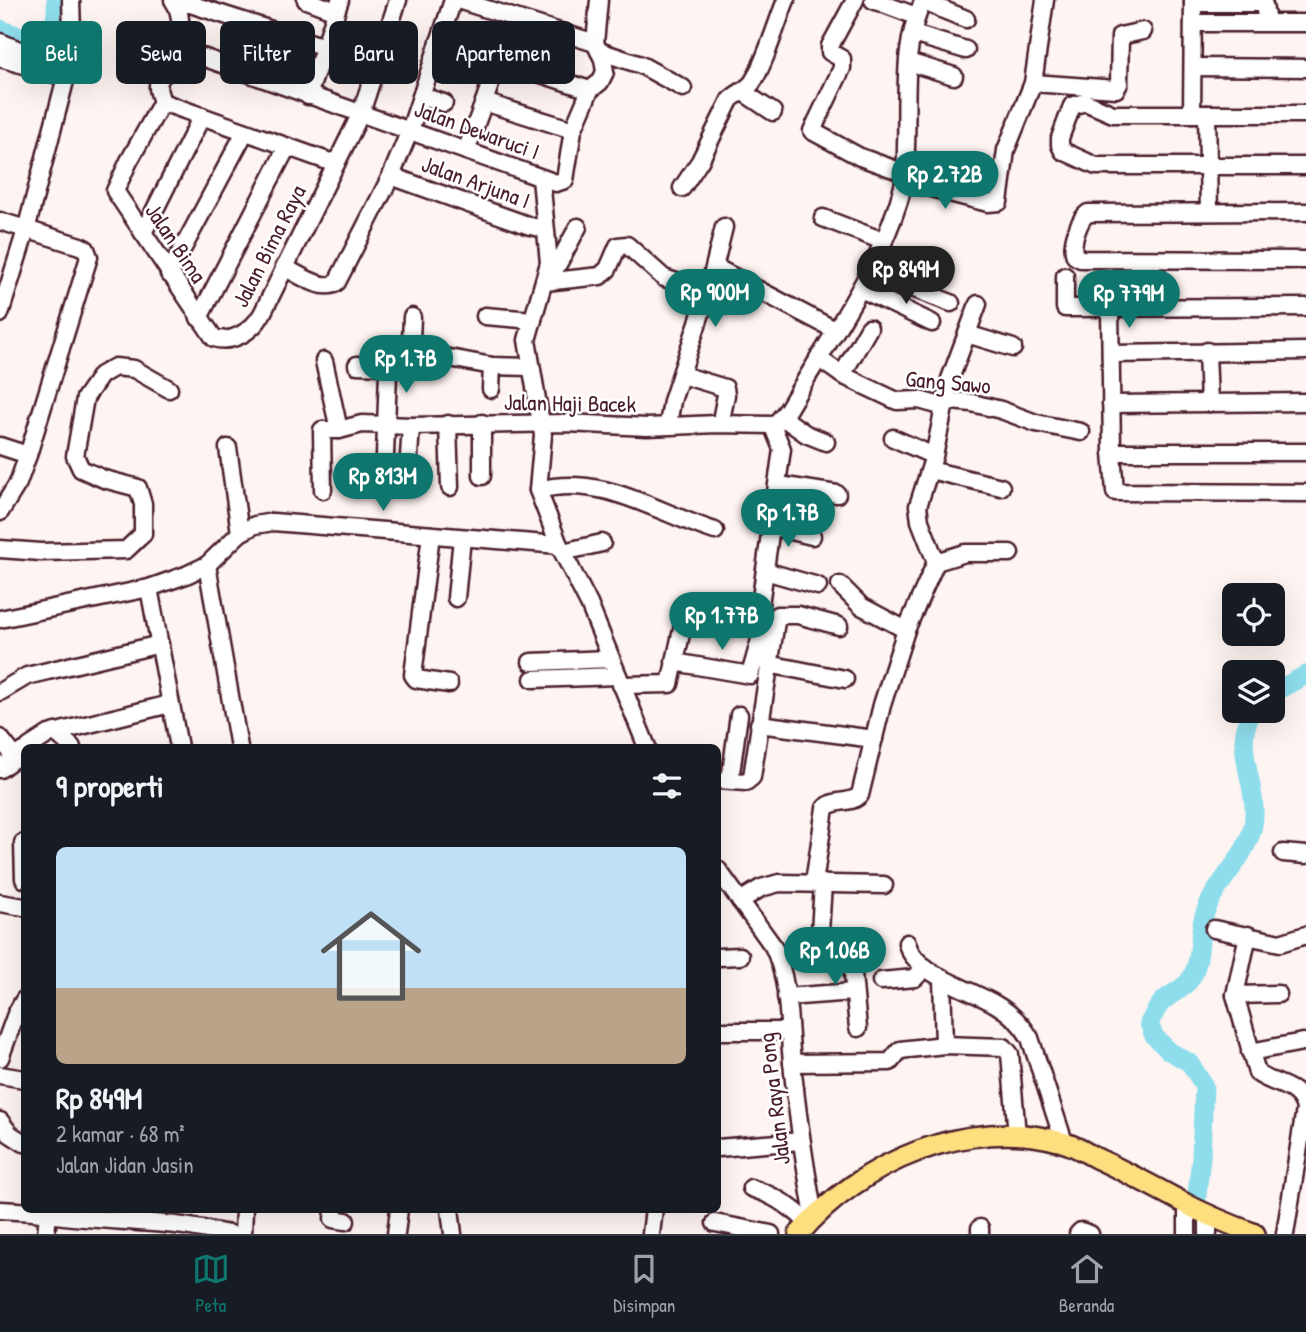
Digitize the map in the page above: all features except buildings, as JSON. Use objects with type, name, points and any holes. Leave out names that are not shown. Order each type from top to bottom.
[{"type":"main road","points":[[807,1224],[861,1181],[905,1156],[948,1141],[1017,1135],[1064,1142],[1138,1177],[1199,1215],[1255,1234]]},
{"type":"street","points":[[0,42],[43,60],[52,55],[72,33],[71,0]]},
{"type":"street","points":[[306,0],[338,6],[309,96]]},
{"type":"street","name":"Jalan Bima Raya","points":[[231,338],[256,325],[336,164],[361,113],[398,0]]},
{"type":"street","points":[[447,21],[455,0],[635,62],[683,88]]},
{"type":"street","points":[[573,130],[590,90],[600,82],[605,72],[596,47],[600,0]]},
{"type":"street","points":[[682,188],[700,161],[730,100],[743,92],[754,80],[786,0]]},
{"type":"street","points":[[855,0],[830,46],[830,52],[842,59],[842,68],[812,131],[905,177],[994,204],[999,202],[1009,140],[1033,83],[1045,0]]},
{"type":"street","points":[[879,1],[921,6],[966,19]]},
{"type":"street","points":[[1209,212],[1208,167],[1193,67],[1193,1],[1260,3],[1264,5],[1267,22]]},
{"type":"street","points":[[177,21],[175,2],[190,4],[325,47]]},
{"type":"street","points":[[756,614],[760,605],[779,485],[782,449],[778,425],[870,272],[894,215],[905,177],[908,62],[921,6]]},
{"type":"street","points":[[1194,23],[1306,23]]},
{"type":"street","points":[[1033,83],[1116,89],[1119,85],[1120,36],[1143,31]]},
{"type":"street","points":[[913,34],[966,50]]},
{"type":"street","name":"Jalan Dewaruci I","points":[[206,58],[541,178],[556,183],[565,180],[573,130],[484,102],[490,84]]},
{"type":"street","points":[[908,62],[954,76]]},
{"type":"street","points":[[0,314],[26,229],[65,81],[61,76],[1,64]]},
{"type":"street","points":[[284,267],[324,286],[328,287],[337,282],[391,176],[411,130],[432,64]]},
{"type":"street","points":[[1193,67],[1306,68]]},
{"type":"street","points":[[159,84],[162,102]]},
{"type":"street","points":[[571,84],[590,90]]},
{"type":"street","points":[[743,92],[773,112]]},
{"type":"street","points":[[422,96],[444,103]]},
{"type":"street","name":"Jalan Bima Raya","points":[[162,102],[336,164]]},
{"type":"street","name":"Jalan Bima","points":[[162,102],[115,191],[214,338],[221,341],[231,338]]},
{"type":"street","points":[[466,151],[484,102]]},
{"type":"street","points":[[1306,114],[1113,114],[1085,102],[1072,106],[1060,138],[1063,151],[1096,166],[1306,166]]},
{"type":"street","points":[[143,233],[202,116]]},
{"type":"street","points":[[169,274],[245,132]]},
{"type":"street","points":[[199,318],[287,147]]},
{"type":"street","name":"Jalan Arjuna I","points":[[391,176],[545,229]]},
{"type":"street","points":[[541,178],[550,254],[546,279],[527,340],[542,424],[538,491],[561,549],[589,604],[646,744]]},
{"type":"street","points":[[1306,212],[1088,213],[1084,215],[1073,250],[1075,256],[1081,259],[1306,260]]},
{"type":"street","points":[[823,218],[883,242]]},
{"type":"street","points":[[0,221],[80,246],[86,249],[89,257],[28,455],[18,483],[0,512]]},
{"type":"street","points":[[546,279],[557,266],[578,227]]},
{"type":"street","points":[[668,425],[669,411],[708,292],[724,227]]},
{"type":"street","points":[[546,279],[600,276],[608,269],[618,246],[627,245],[664,278],[708,292]]},
{"type":"street","points":[[715,267],[835,330]]},
{"type":"street","points":[[870,272],[951,303]]},
{"type":"street","points":[[1065,276],[1065,308],[1306,307]]},
{"type":"street","points":[[861,289],[932,323]]},
{"type":"street","points":[[820,932],[819,883],[825,808],[829,804],[851,801],[860,795],[906,630],[936,562],[918,512],[920,497],[932,463],[950,379],[978,304]]},
{"type":"street","points":[[1110,307],[1114,490],[1118,493],[1306,493]]},
{"type":"street","points":[[485,316],[533,320]]},
{"type":"street","points":[[357,365],[384,366],[389,369],[406,368],[410,365],[412,317]]},
{"type":"street","points":[[842,375],[869,328]]},
{"type":"street","points":[[967,334],[1013,348]]},
{"type":"street","points":[[1208,351],[1209,402]]},
{"type":"street","points":[[1111,354],[1306,351]]},
{"type":"street","points":[[439,356],[492,366],[531,367]]},
{"type":"street","name":"Gang Sawo","points":[[818,358],[842,375],[897,401],[917,400],[937,405],[951,401],[972,403],[1037,424],[1081,432]]},
{"type":"street","points":[[323,490],[331,430],[324,361]]},
{"type":"street","points":[[491,389],[492,366]]},
{"type":"street","points":[[0,549],[41,552],[126,551],[143,534],[143,504],[138,488],[104,479],[81,469],[75,456],[85,398],[102,375],[116,367],[134,369],[169,389]]},
{"type":"street","points":[[384,483],[389,369]]},
{"type":"street","points":[[682,375],[725,388],[722,415]]},
{"type":"street","points":[[1111,404],[1306,402]]},
{"type":"street","name":"Jalan Haji Bacek","points":[[331,430],[362,424],[638,427],[778,425]]},
{"type":"street","points":[[448,424],[450,487]]},
{"type":"street","points":[[482,424],[482,476]]},
{"type":"street","points":[[778,425],[825,442]]},
{"type":"street","points":[[407,486],[411,426]]},
{"type":"street","points":[[893,438],[932,463],[1001,487]]},
{"type":"street","points":[[0,446],[28,455]]},
{"type":"street","points":[[228,448],[240,533]]},
{"type":"street","points":[[1112,452],[1306,452]]},
{"type":"street","points":[[538,491],[569,485],[602,488],[715,531]]},
{"type":"street","points":[[779,485],[837,492]]},
{"type":"street","points":[[0,619],[149,588],[207,565],[240,533],[255,525],[273,523],[431,535],[561,549],[602,543]]},
{"type":"street","points":[[771,526],[812,536]]},
{"type":"street","points":[[431,535],[413,675],[416,679],[449,684]]},
{"type":"street","points":[[456,598],[462,538]]},
{"type":"street","points":[[936,562],[965,553],[1010,553]]},
{"type":"street","points":[[207,565],[238,744]]},
{"type":"street","points":[[765,571],[818,586]]},
{"type":"street","points":[[840,585],[861,606],[906,630]]},
{"type":"street","points":[[149,588],[177,744]]},
{"type":"street","points":[[533,679],[620,680],[670,684],[674,662],[690,603],[756,614],[764,624],[750,675],[674,662]]},
{"type":"street","points":[[739,715],[724,780],[746,782],[752,777],[777,615],[790,614],[839,626]]},
{"type":"street","points":[[0,692],[27,676],[160,644]]},
{"type":"street","points":[[531,662],[611,659]]},
{"type":"street","points":[[768,664],[845,679]]},
{"type":"street","points":[[34,744],[55,732],[170,704]]},
{"type":"street","points":[[759,724],[874,739]]},
{"type":"street","points":[[55,732],[69,744]]},
{"type":"street","points":[[0,738],[20,754],[0,769]]},
{"type":"street","points":[[1283,853],[1306,855]]},
{"type":"street","name":"Jalan Raya Pong","points":[[721,874],[773,946],[779,959],[786,997],[807,1224]]},
{"type":"street","points":[[740,901],[779,883],[884,885]]},
{"type":"street","points":[[0,903],[21,906]]},
{"type":"street","points":[[1214,929],[1280,943],[1306,935]]},
{"type":"street","points":[[1248,935],[1235,995],[1256,1073],[1297,1091],[1306,1109],[1285,1234]]},
{"type":"street","points":[[850,943],[858,1028]]},
{"type":"street","points":[[907,943],[910,954],[925,967],[999,1006],[1025,1029],[1064,1142]]},
{"type":"street","points":[[721,957],[740,956]]},
{"type":"street","points":[[881,981],[915,978],[925,967]]},
{"type":"street","points":[[942,978],[944,1045]]},
{"type":"street","points":[[786,997],[854,992]]},
{"type":"street","points":[[1235,995],[1278,995]]},
{"type":"street","points":[[0,1058],[21,1005]]},
{"type":"street","points":[[721,1031],[789,1031]]},
{"type":"street","points":[[1250,1052],[1303,1042]]},
{"type":"street","points":[[792,1063],[887,1062],[904,1049],[944,1045],[1004,1047],[1008,1049],[1017,1135]]},
{"type":"street","points":[[0,1075],[21,1078]]},
{"type":"street","points":[[0,1121],[10,1134],[21,1141]]},
{"type":"street","points":[[721,1148],[800,1141]]},
{"type":"street","points":[[751,1188],[770,1194],[797,1212],[807,1224]]},
{"type":"street","points":[[0,1210],[21,1211]]},
{"type":"street","points":[[39,1213],[46,1234]]},
{"type":"street","points":[[68,1213],[86,1226],[117,1228],[151,1216],[176,1229],[230,1234]]},
{"type":"street","points":[[243,1234],[244,1213]]},
{"type":"street","points":[[396,1234],[398,1213]]},
{"type":"street","points":[[450,1213],[453,1234]]},
{"type":"street","points":[[652,1234],[654,1213]]},
{"type":"street","points":[[1186,1234],[1199,1215]]},
{"type":"street","points":[[315,1218],[337,1216]]},
{"type":"street","points":[[715,1223],[771,1234]]},
{"type":"street","points":[[1078,1234],[1081,1231],[1090,1234]]},
{"type":"waterway","points":[[0,29],[24,37],[42,37],[49,33],[53,25],[56,0]]},
{"type":"waterway","points":[[1285,686],[1306,675]]},
{"type":"waterway","points":[[1193,1234],[1201,1157],[1204,1086],[1190,1063],[1169,1051],[1154,1036],[1149,1023],[1161,1003],[1186,984],[1193,974],[1207,907],[1242,853],[1252,830],[1253,799],[1244,738],[1248,723]]}]
